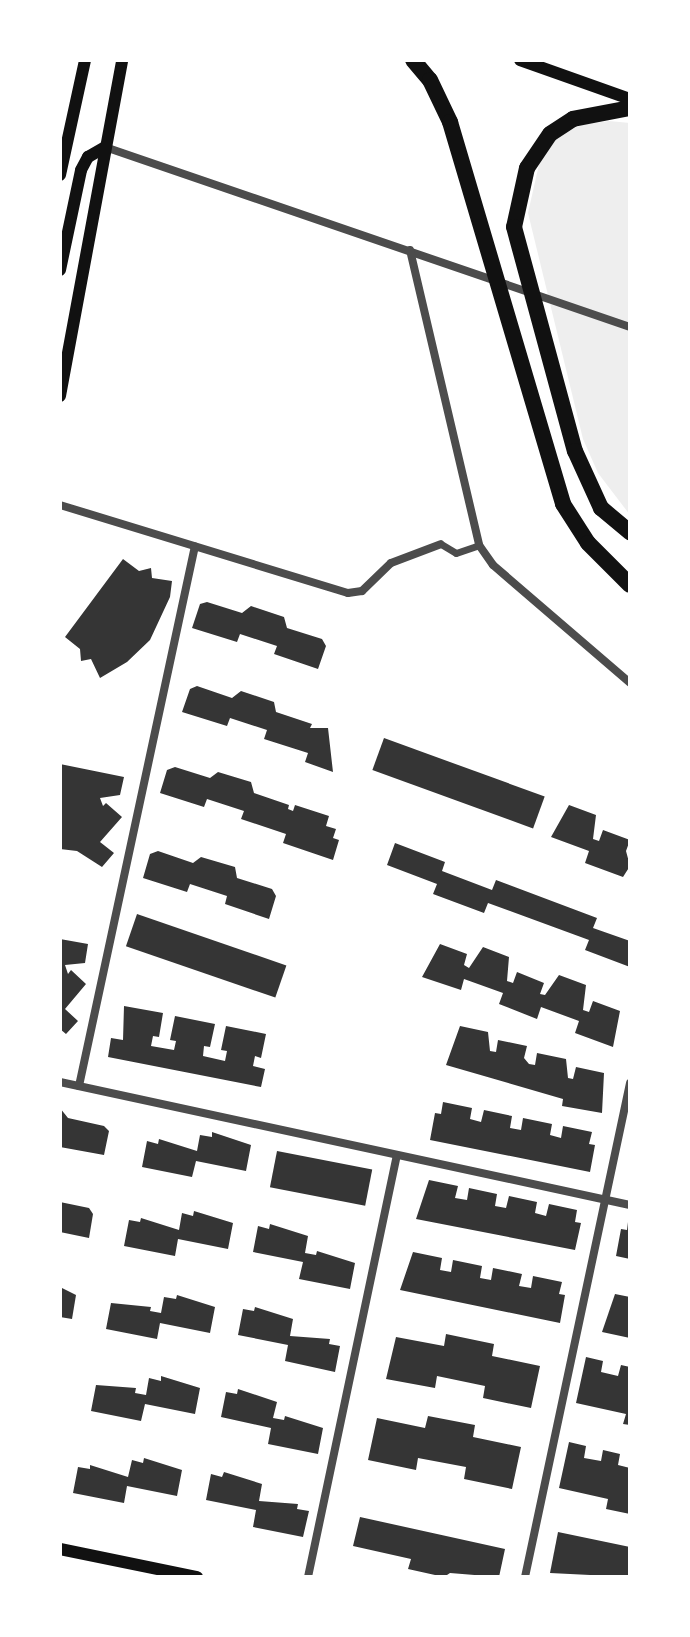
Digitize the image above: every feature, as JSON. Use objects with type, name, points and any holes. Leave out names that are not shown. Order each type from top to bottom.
[{"type":"highway","points":[[413,60],[430,80],[450,122],[563,504],[588,543],[630,585]]},
{"type":"highway","points":[[630,108],[573,119],[539,148],[515,207],[518,249],[547,353],[593,494],[630,532]]},
{"type":"main road","points":[[60,175],[75,92],[77,60]]},
{"type":"main road","points":[[75,92],[85,60]]},
{"type":"main road","points":[[60,396],[122,60]]},
{"type":"main road","points":[[520,60],[630,99]]},
{"type":"main road","points":[[60,270],[81,170],[88,157],[105,147]]},
{"type":"main road","points":[[60,1549],[197,1577]]},
{"type":"street","points":[[105,147],[630,327]]},
{"type":"street","points":[[410,250],[479,545],[493,565],[630,683]]},
{"type":"street","points":[[60,505],[348,593],[362,591],[391,563],[441,544],[456,553],[479,545]]},
{"type":"street","points":[[79,1086],[195,546]]},
{"type":"street","points":[[60,1082],[630,1205]]},
{"type":"street","points":[[525,1577],[630,1083]]},
{"type":"street","points":[[308,1577],[397,1155]]},
{"type":"shaded area","points":[[609,121],[630,123],[630,515],[598,473],[583,439],[528,213],[540,160],[558,137],[580,125]]},
{"type":"building","points":[[123,559],[139,571],[151,568],[152,578],[172,581],[170,597],[150,640],[127,662],[100,678],[91,659],[81,661],[80,649],[65,637]]},
{"type":"building","points":[[207,602],[242,613],[251,606],[284,617],[287,628],[322,639],[326,646],[318,669],[274,654],[277,646],[240,634],[237,642],[192,628],[200,604]]},
{"type":"building","points":[[197,686],[232,698],[241,691],[274,702],[276,712],[312,724],[310,728],[328,728],[333,772],[305,762],[308,753],[264,739],[267,730],[230,718],[227,726],[182,712],[190,689]]},
{"type":"building","points":[[384,738],[545,796],[533,828],[372,770]]},
{"type":"building","points":[[60,764],[124,777],[120,795],[100,798],[103,806],[106,803],[122,817],[100,842],[114,853],[102,867],[77,851],[60,849]]},
{"type":"building","points":[[175,767],[210,778],[218,772],[251,782],[254,793],[289,805],[288,809],[293,811],[295,805],[329,816],[326,826],[336,829],[333,838],[339,840],[333,860],[283,843],[286,834],[241,819],[244,811],[207,799],[204,807],[160,793],[167,770]]},
{"type":"building","points":[[569,805],[596,815],[593,839],[599,841],[603,830],[630,840],[626,851],[630,866],[623,877],[585,863],[589,851],[551,837]]},
{"type":"building","points":[[395,843],[445,862],[442,871],[492,890],[496,880],[597,918],[593,928],[630,941],[630,967],[585,950],[589,940],[488,903],[484,913],[433,894],[437,884],[387,865]]},
{"type":"building","points":[[158,851],[193,863],[201,857],[235,867],[237,878],[272,889],[276,896],[269,919],[225,904],[227,896],[190,884],[187,892],[143,878],[150,854]]},
{"type":"building","points":[[137,914],[286,965],[275,998],[126,946]]},
{"type":"building","points":[[60,939],[88,944],[85,963],[65,965],[68,974],[71,970],[86,984],[65,1009],[78,1021],[66,1034],[60,1029]]},
{"type":"building","points":[[440,944],[467,954],[464,965],[469,968],[483,947],[509,957],[507,981],[513,983],[517,972],[544,983],[540,994],[545,995],[559,975],[586,985],[583,1010],[589,1012],[593,1001],[620,1011],[613,1047],[575,1033],[579,1021],[541,1007],[537,1019],[499,1004],[503,993],[464,979],[461,990],[422,977]]},
{"type":"building","points":[[124,1006],[163,1013],[159,1037],[153,1036],[151,1046],[174,1050],[176,1041],[170,1040],[175,1016],[215,1024],[210,1047],[204,1046],[203,1056],[225,1061],[227,1051],[221,1050],[226,1026],[266,1034],[261,1058],[255,1056],[253,1066],[265,1069],[261,1087],[108,1057],[111,1038],[123,1040]]},
{"type":"building","points":[[460,1026],[488,1032],[490,1051],[496,1052],[498,1040],[527,1046],[524,1058],[529,1064],[535,1065],[537,1053],[566,1059],[568,1078],[573,1079],[576,1067],[604,1073],[602,1113],[562,1106],[563,1099],[446,1065]]},
{"type":"building","points":[[443,1102],[472,1108],[470,1119],[481,1122],[484,1110],[512,1116],[510,1128],[521,1130],[523,1118],[552,1124],[550,1135],[561,1138],[563,1126],[592,1132],[589,1144],[595,1145],[590,1172],[430,1140],[435,1113],[441,1114]]},
{"type":"building","points":[[60,1108],[68,1118],[104,1126],[109,1131],[104,1155],[60,1147]]},
{"type":"building","points":[[212,1132],[251,1145],[246,1171],[196,1161],[192,1177],[142,1167],[147,1141],[158,1144],[159,1139],[197,1151],[200,1135],[212,1137]]},
{"type":"building","points":[[277,1151],[372,1170],[365,1206],[270,1187]]},
{"type":"building","points":[[429,1180],[458,1186],[455,1198],[467,1200],[469,1188],[497,1194],[495,1206],[506,1208],[509,1196],[537,1202],[535,1213],[546,1216],[549,1204],[577,1210],[575,1222],[581,1223],[575,1250],[416,1219]]},
{"type":"building","points":[[60,1202],[89,1208],[93,1214],[89,1238],[60,1232]]},
{"type":"building","points":[[194,1211],[233,1223],[228,1249],[178,1239],[175,1256],[124,1246],[129,1220],[140,1222],[141,1218],[179,1230],[182,1213],[193,1216]]},
{"type":"building","points":[[628,1222],[630,1259],[616,1256],[621,1229],[627,1230]]},
{"type":"building","points":[[270,1224],[308,1236],[305,1253],[316,1255],[317,1251],[355,1263],[350,1289],[299,1279],[303,1262],[253,1252],[258,1226],[269,1229]]},
{"type":"building","points":[[413,1252],[442,1258],[440,1270],[451,1272],[453,1260],[482,1266],[480,1278],[491,1280],[493,1268],[522,1274],[519,1286],[531,1288],[533,1276],[562,1282],[559,1294],[565,1295],[560,1323],[400,1290]]},
{"type":"building","points":[[60,1287],[76,1295],[72,1319],[60,1317]]},
{"type":"building","points":[[615,1294],[630,1297],[630,1338],[602,1332]]},
{"type":"building","points":[[177,1295],[215,1307],[210,1333],[160,1323],[157,1339],[106,1329],[111,1303],[151,1307],[150,1311],[161,1313],[164,1297],[176,1299]]},
{"type":"building","points":[[255,1307],[293,1319],[290,1336],[330,1339],[329,1344],[340,1346],[335,1372],[285,1361],[288,1345],[238,1335],[243,1309],[254,1311]]},
{"type":"building","points":[[446,1334],[494,1344],[492,1356],[540,1366],[531,1408],[483,1398],[485,1386],[437,1376],[435,1388],[386,1379],[396,1337],[444,1346]]},
{"type":"building","points":[[586,1357],[603,1361],[601,1372],[618,1376],[621,1365],[630,1367],[630,1425],[623,1424],[626,1414],[576,1403]]},
{"type":"building","points":[[161,1376],[200,1388],[195,1414],[145,1404],[141,1421],[91,1411],[96,1385],[136,1388],[135,1393],[146,1395],[149,1378],[161,1381]]},
{"type":"building","points":[[238,1389],[277,1402],[273,1418],[284,1420],[285,1416],[323,1428],[318,1454],[268,1444],[271,1428],[221,1417],[226,1392],[237,1394]]},
{"type":"building","points":[[428,1416],[475,1425],[473,1437],[521,1447],[512,1489],[464,1479],[466,1467],[418,1458],[416,1470],[368,1460],[377,1418],[425,1428]]},
{"type":"building","points":[[569,1442],[586,1446],[584,1458],[601,1461],[603,1450],[620,1454],[618,1465],[630,1468],[630,1514],[606,1509],[608,1499],[559,1488]]},
{"type":"building","points":[[144,1458],[182,1470],[177,1496],[127,1486],[124,1503],[73,1493],[78,1467],[90,1469],[90,1465],[128,1477],[132,1460],[143,1463]]},
{"type":"building","points":[[224,1472],[262,1484],[259,1501],[298,1504],[297,1509],[309,1511],[303,1537],[253,1527],[256,1510],[206,1500],[211,1474],[222,1477]]},
{"type":"building","points":[[360,1517],[505,1549],[499,1577],[450,1573],[444,1577],[408,1569],[411,1559],[353,1546]]},
{"type":"building","points":[[558,1532],[630,1547],[630,1577],[550,1573]]}]
